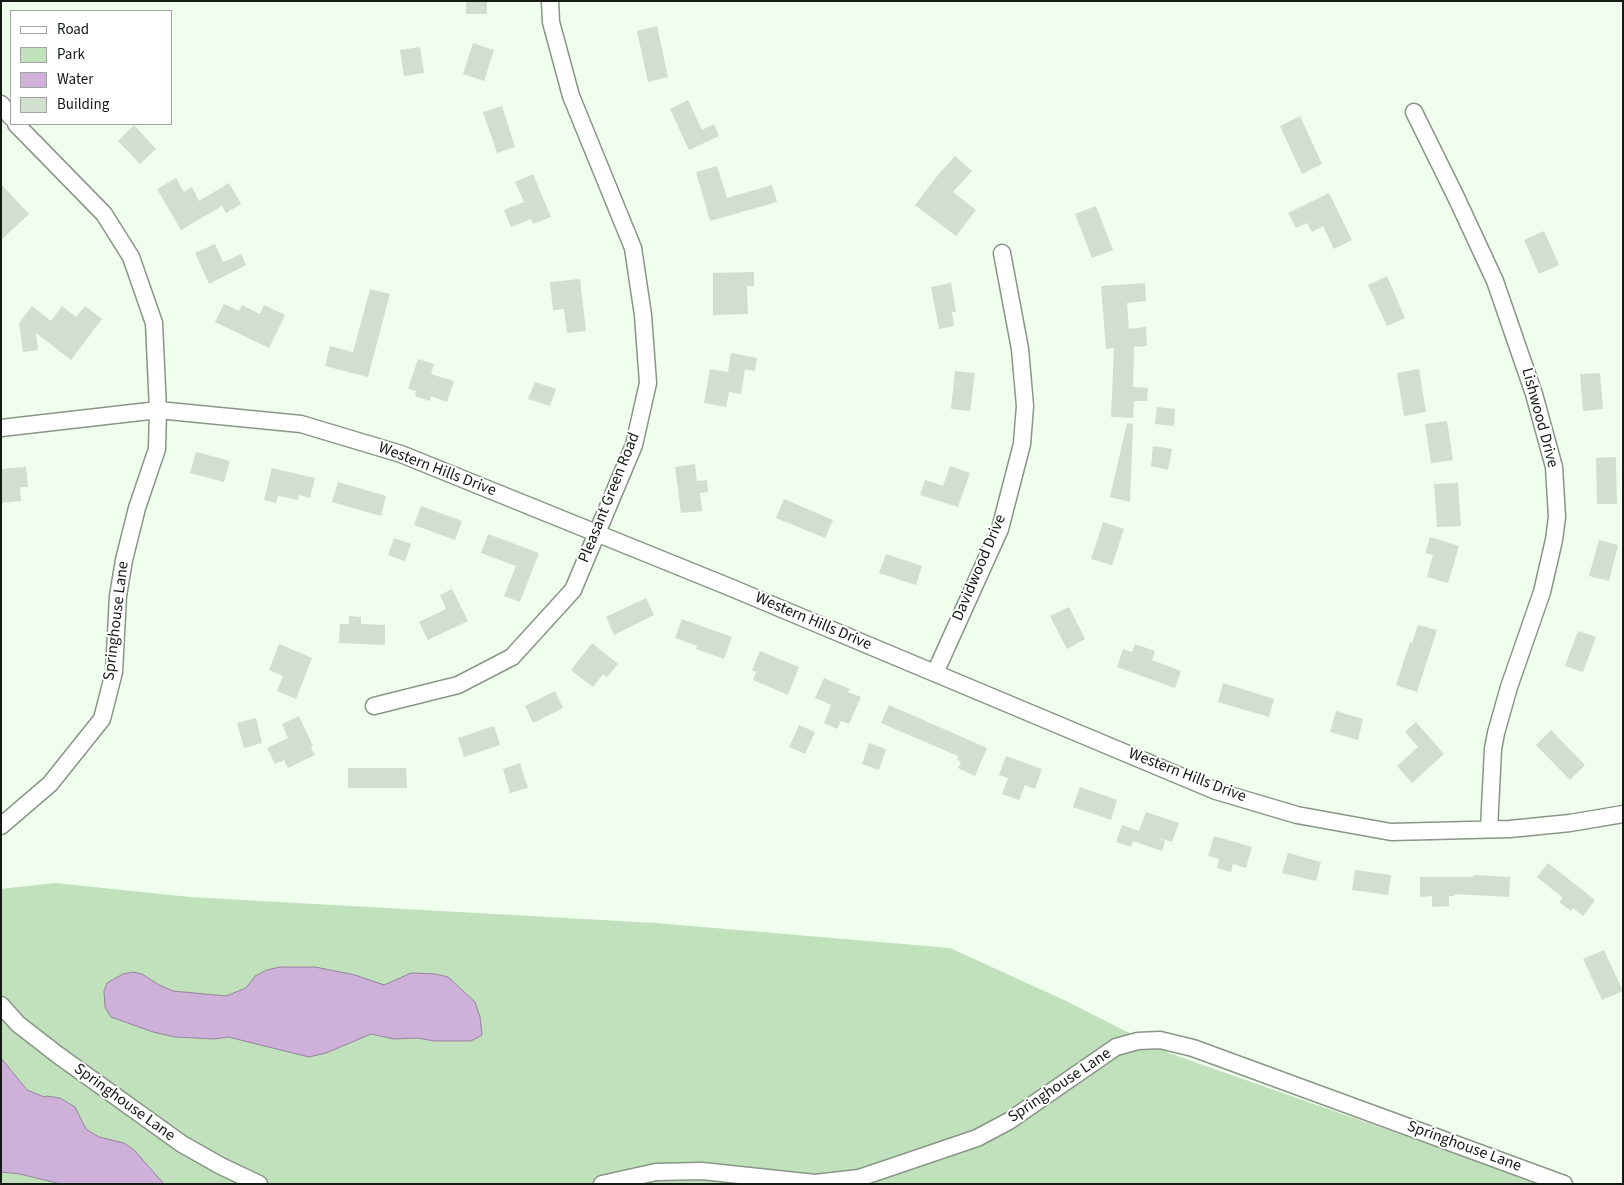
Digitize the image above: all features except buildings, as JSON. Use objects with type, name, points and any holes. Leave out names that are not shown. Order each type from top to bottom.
[{"type":"street","name":"Pleasant Green Road","points":[[374,706],[458,685],[512,657],[573,590],[634,445],[648,383],[644,315],[633,248],[571,96],[551,22],[550,1]]},
{"type":"street","points":[[1,104],[10,116]]},
{"type":"street","name":"Lishwood Drive","points":[[1414,112],[1495,281],[1534,394],[1554,468],[1557,517],[1554,540],[1542,592],[1509,687],[1496,733],[1489,829]]},
{"type":"street","name":"Springhouse Lane","points":[[1,826],[50,784],[102,719],[114,672],[118,596],[124,560],[137,508],[157,450],[158,410],[154,323],[131,257],[104,214],[17,125]]},
{"type":"street","name":"Davidwood Drive","points":[[935,673],[1000,529],[1022,444],[1025,406],[1020,349],[1002,253]]},
{"type":"street","name":"Western Hills Drive","points":[[1,428],[158,410],[301,424],[401,454],[727,586],[1216,790],[1297,815],[1391,832],[1510,829],[1570,823],[1623,814]]},
{"type":"street","name":"Springhouse Lane","points":[[1,1005],[18,1024],[58,1055],[182,1144],[221,1166],[259,1184]]},
{"type":"street","name":"Springhouse Lane","points":[[602,1184],[656,1172],[702,1171],[815,1183],[859,1178],[978,1138],[1009,1121],[1116,1047],[1138,1041],[1152,1040],[1193,1048],[1564,1184]]},
{"type":"green space","points":[[55,883],[190,897],[656,923],[950,948],[1064,1000],[1169,1053],[1542,1184],[1,1184],[1,889]]},
{"type":"water","points":[[280,967],[315,967],[355,975],[384,985],[411,973],[435,974],[448,977],[475,1002],[480,1017],[482,1035],[471,1041],[434,1041],[418,1038],[394,1039],[371,1034],[326,1053],[309,1057],[228,1037],[214,1039],[175,1037],[153,1032],[111,1017],[105,1007],[104,991],[107,983],[123,974],[133,972],[142,974],[173,991],[226,996],[246,988],[255,976],[267,970]]},
{"type":"water","points":[[1,1058],[27,1090],[44,1097],[60,1098],[75,1107],[86,1129],[99,1137],[124,1143],[134,1150],[164,1184],[61,1184],[20,1174],[1,1172]]}]
